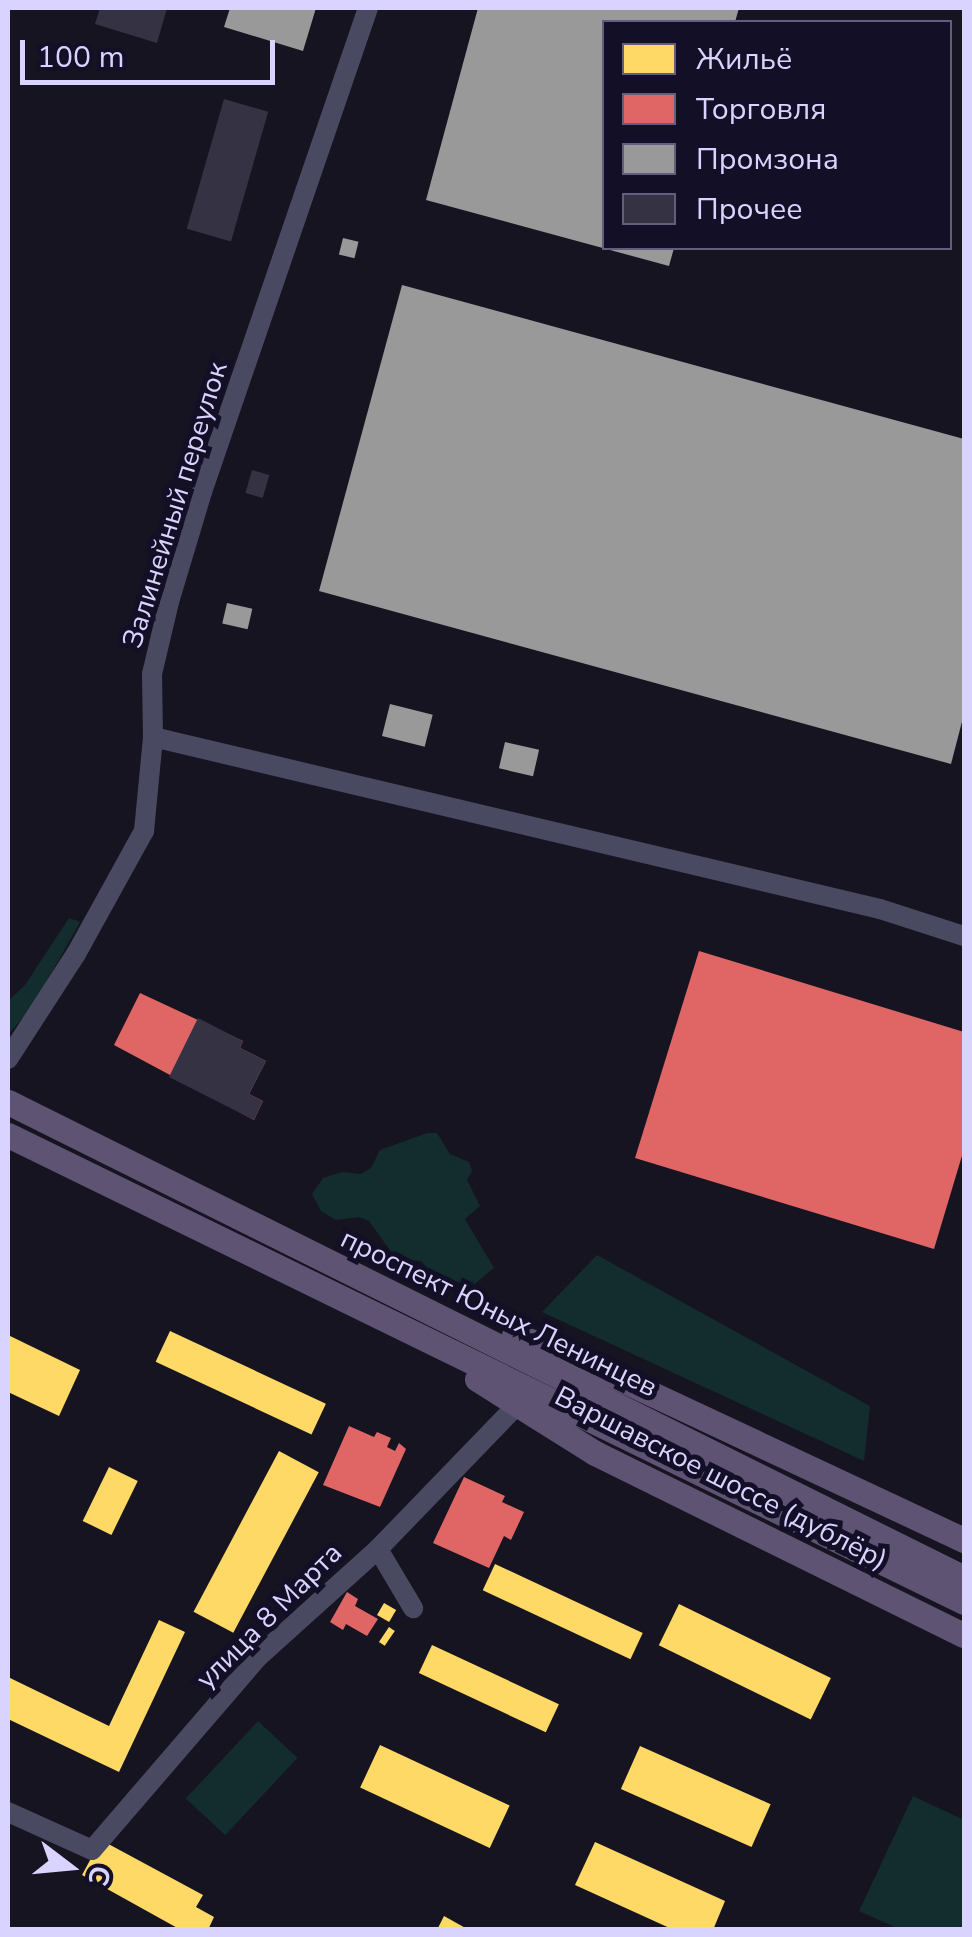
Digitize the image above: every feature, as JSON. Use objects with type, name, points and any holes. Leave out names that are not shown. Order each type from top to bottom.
[{"type":"main road","name":"проспект Юных Ленинцев","points":[[8,1102],[964,1578]]},
{"type":"main road","name":"проспект Юных Ленинцев","points":[[8,1135],[964,1602]]},
{"type":"main road","name":"Варшавское шоссе (дублёр)","points":[[424,1306],[572,1356],[964,1540]]},
{"type":"main road","name":"Варшавское шоссе (дублёр)","points":[[407,1332],[516,1406],[596,1453],[964,1635]]},
{"type":"street","name":"Залинейный переулок","points":[[8,1060],[76,954],[144,831],[153,737],[152,674],[169,602],[202,492],[368,8]]},
{"type":"street","points":[[153,737],[880,908],[964,936]]},
{"type":"street","name":"улица 8 Марта","points":[[8,1812],[92,1850],[257,1658],[378,1549],[516,1406]]},
{"type":"street","points":[[378,1549],[413,1608]]},
{"type":"green space","points":[[69,918],[80,922],[33,1006],[8,1035],[8,1001],[25,985]]},
{"type":"green space","points":[[437,1133],[450,1154],[469,1162],[472,1171],[467,1180],[480,1206],[465,1219],[494,1268],[466,1291],[447,1290],[421,1261],[401,1259],[392,1253],[369,1221],[359,1217],[336,1220],[321,1211],[312,1194],[323,1178],[342,1172],[361,1174],[371,1168],[380,1150]]},
{"type":"green space","points":[[597,1255],[870,1406],[864,1461],[542,1312]]},
{"type":"green space","points":[[258,1721],[297,1758],[225,1835],[186,1799]]},
{"type":"green space","points":[[913,1796],[964,1820],[964,1929],[899,1929],[859,1911]]},
{"type":"building: Жильё","points":[[170,1331],[326,1404],[312,1435],[156,1362]]},
{"type":"building: Жильё","points":[[8,1335],[80,1370],[59,1416],[8,1392]]},
{"type":"building: Жильё","points":[[279,1451],[319,1472],[233,1633],[194,1612]]},
{"type":"building: Жильё","points":[[109,1467],[138,1481],[111,1535],[83,1521]]},
{"type":"building: Жильё","points":[[495,1564],[643,1633],[630,1659],[483,1590]]},
{"type":"building: Жильё","points":[[384,1603],[396,1610],[389,1622],[377,1615]]},
{"type":"building: Жильё","points":[[679,1604],[831,1678],[811,1719],[659,1645]]},
{"type":"building: Жильё","points":[[159,1620],[185,1632],[119,1772],[8,1719],[8,1677],[109,1726]]},
{"type":"building: Жильё","points":[[389,1627],[395,1631],[385,1646],[379,1642]]},
{"type":"building: Жильё","points":[[432,1645],[559,1704],[546,1732],[419,1673]]},
{"type":"building: Жильё","points":[[380,1745],[510,1805],[490,1848],[360,1788]]},
{"type":"building: Жильё","points":[[640,1746],[771,1804],[752,1847],[621,1789]]},
{"type":"building: Жильё","points":[[101,1840],[203,1895],[196,1907],[214,1917],[208,1930],[181,1930],[82,1875]]},
{"type":"building: Жильё","points":[[595,1842],[725,1901],[713,1930],[674,1930],[575,1885]]},
{"type":"building: Жильё","points":[[444,1916],[469,1930],[437,1930]]},
{"type":"building: Торговля","points":[[699,951],[964,1032],[964,1149],[934,1249],[635,1158]]},
{"type":"building: Торговля","points":[[140,993],[243,1041],[240,1048],[266,1061],[249,1094],[263,1101],[254,1120],[114,1045]]},
{"type":"building: Торговля","points":[[349,1426],[374,1437],[377,1432],[391,1438],[387,1447],[395,1451],[399,1443],[406,1449],[380,1507],[323,1485]]},
{"type":"building: Торговля","points":[[464,1477],[505,1496],[502,1502],[524,1512],[511,1540],[504,1536],[489,1568],[433,1543]]},
{"type":"building: Торговля","points":[[347,1592],[358,1599],[355,1606],[378,1619],[367,1636],[346,1624],[343,1630],[330,1622]]},
{"type":"building: Промзона","points":[[230,8],[316,8],[303,51],[224,27]]},
{"type":"building: Промзона","points":[[478,8],[739,8],[736,20],[602,20],[602,248],[426,200]]},
{"type":"building: Промзона","points":[[343,238],[359,242],[354,258],[339,254]]},
{"type":"building: Промзона","points":[[610,250],[673,250],[669,266]]},
{"type":"building: Промзона","points":[[402,285],[964,439],[964,714],[951,764],[319,591]]},
{"type":"building: Промзона","points":[[227,603],[252,609],[248,629],[222,623]]},
{"type":"building: Промзона","points":[[390,704],[433,715],[425,747],[382,736]]},
{"type":"building: Промзона","points":[[505,742],[539,750],[533,776],[499,768]]},
{"type":"building: Прочее","points":[[100,8],[167,8],[157,43],[95,24]]},
{"type":"building: Прочее","points":[[224,99],[268,112],[231,241],[187,229]]},
{"type":"building: Прочее","points":[[252,470],[269,475],[263,498],[245,493]]},
{"type":"building: Прочее","points":[[198,1018],[243,1041],[240,1048],[266,1061],[249,1094],[263,1101],[254,1120],[169,1077]]}]
